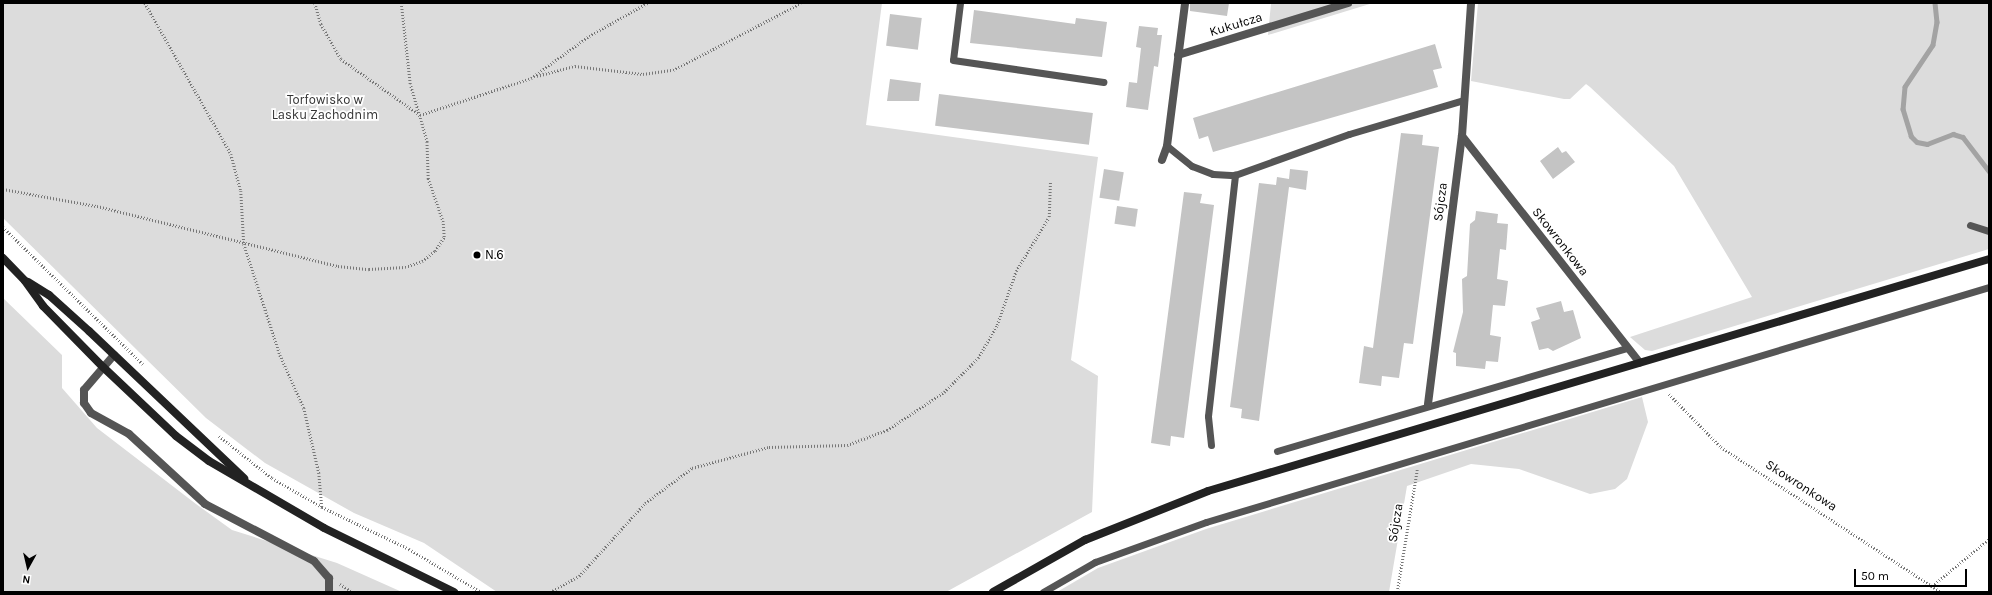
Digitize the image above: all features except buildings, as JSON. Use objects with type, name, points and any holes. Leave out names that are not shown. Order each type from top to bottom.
[{"type":"main road","points":[[3,258],[26,281],[43,306],[103,366],[176,436],[209,462],[324,528],[454,592]]},
{"type":"main road","points":[[993,592],[1085,540],[1166,506],[1989,259]]},
{"type":"main road","points":[[26,281],[49,295],[257,490]]},
{"type":"street","points":[[1162,160],[1167,146],[1185,3]]},
{"type":"street","name":"Kukułcza","points":[[1178,55],[1348,3]]},
{"type":"street","name":"Sójcza","points":[[1428,404],[1462,136],[1471,3]]},
{"type":"street","name":"Skowronkowa","points":[[1462,136],[1640,363]]},
{"type":"street","points":[[114,355],[84,390],[84,403],[91,413],[129,434],[205,504],[314,561],[329,578],[329,592]]},
{"type":"lane","points":[[960,3],[953,60],[1103,82]]},
{"type":"lane","points":[[1167,146],[1192,166],[1213,174],[1235,175],[1349,134],[1464,100]]},
{"type":"lane","points":[[1211,445],[1208,416],[1235,175]]},
{"type":"lane","points":[[1970,225],[1989,232]]},
{"type":"lane","points":[[1043,592],[1095,562],[1166,536],[1419,457],[1989,288]]},
{"type":"lane","points":[[1277,451],[1428,404],[1627,348]]},
{"type":"path","points":[[145,3],[231,154],[241,191],[244,244],[280,355],[304,408],[319,473],[322,507]]},
{"type":"path","points":[[315,3],[321,24],[341,59],[420,115]]},
{"type":"path","points":[[3,189],[97,206],[244,244],[369,269],[405,267],[422,261],[435,251],[444,237],[443,222],[428,179],[427,142],[410,84],[401,3]]},
{"type":"path","points":[[531,78],[588,36],[647,3]]},
{"type":"path","points":[[420,115],[531,78],[575,66],[643,74],[673,70],[801,3]]},
{"type":"path","points":[[550,592],[579,576],[644,503],[692,468],[769,447],[847,445],[887,430],[944,392],[978,358],[997,325],[1016,271],[1049,217],[1050,182]]},
{"type":"path","points":[[3,227],[145,366]]},
{"type":"path","name":"Skowronkowa","points":[[1660,385],[1721,448],[1941,592]]},
{"type":"path","points":[[213,432],[272,478],[322,507],[409,549],[481,592]]},
{"type":"path","name":"Sójcza","points":[[1397,592],[1419,457]]},
{"type":"path","points":[[1932,586],[1989,539]]},
{"type":"green space","name":"Torfowisko w Lasku Zachodnim","points":[[3,3],[882,3],[866,125],[1098,157],[1071,360],[1098,376],[1092,512],[946,592],[497,592],[424,543],[354,513],[265,463],[206,418],[3,218]]},
{"type":"green space","points":[[1271,3],[1373,3],[1268,35]]},
{"type":"green space","points":[[1478,3],[1989,3],[1989,249],[1652,351],[1645,350],[1630,337],[1752,297],[1674,166],[1590,87],[1586,84],[1570,99],[1564,99],[1471,81]]},
{"type":"green space","points":[[3,298],[62,355],[62,388],[97,428],[196,504],[232,530],[337,563],[402,592],[3,592]]},
{"type":"green space","points":[[1642,397],[1648,422],[1627,479],[1615,489],[1590,494],[1519,469],[1471,464],[1407,486],[1389,592],[1057,592],[1098,568],[1206,529]]},
{"type":"waterway","points":[[1935,3],[1937,22],[1933,45],[1905,87],[1903,109],[1911,136],[1917,142],[1927,144],[1953,134],[1963,137],[1989,171]]},
{"type":"place","name":"N.6","points":[[477,255]]}]
